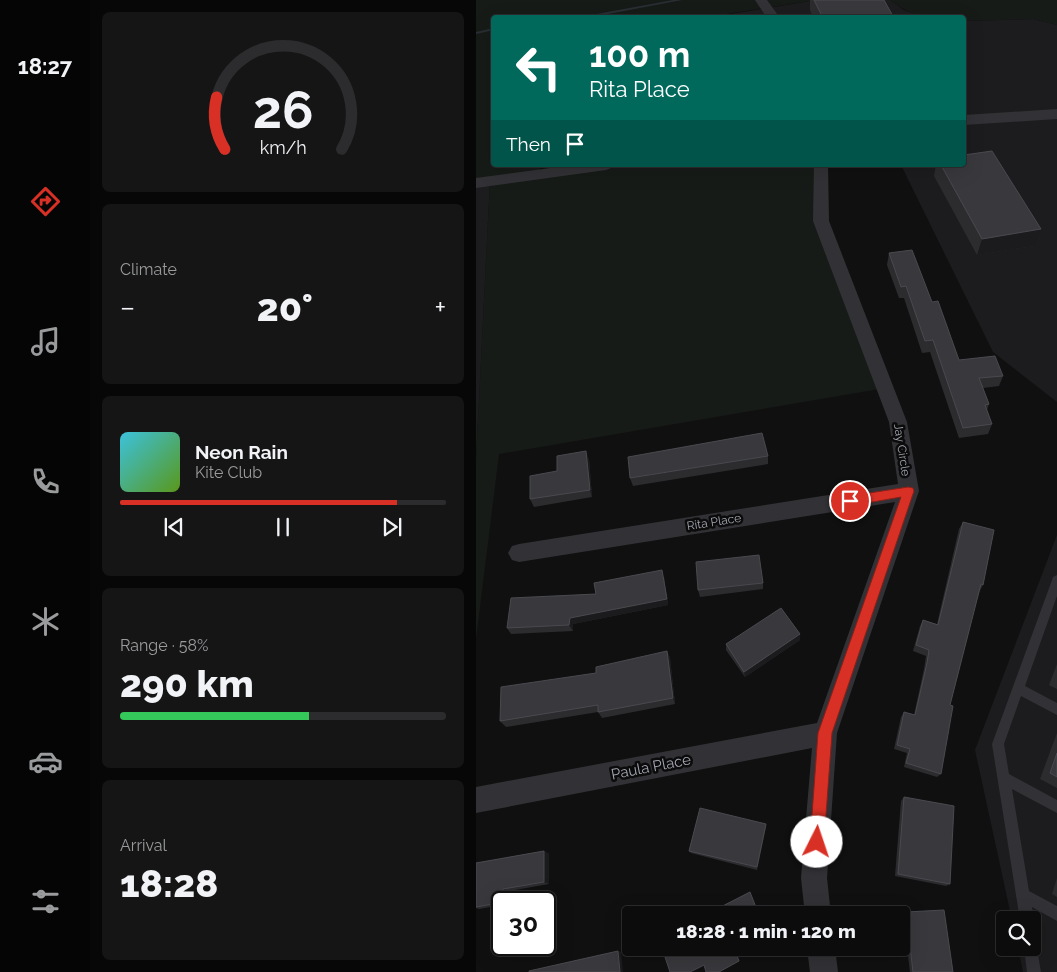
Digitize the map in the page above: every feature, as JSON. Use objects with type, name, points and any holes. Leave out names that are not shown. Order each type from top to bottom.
[{"type":"street","points":[[761,0],[772,15]]},
{"type":"street","points":[[966,120],[1057,114]]},
{"type":"street","points":[[476,183],[592,167]]},
{"type":"street","name":"Jay Circle","points":[[817,906],[814,878],[825,733],[908,491],[898,422],[821,221],[822,167]]},
{"type":"street","name":"Rita Place","points":[[519,553],[908,491]]},
{"type":"street","name":"Paula Place","points":[[476,800],[825,733]]},
{"type":"street","points":[[822,956],[824,972]]},
{"type":"lane","points":[[1026,911],[998,744],[1052,607],[1057,580]]},
{"type":"lane","points":[[1019,689],[1057,709]]},
{"type":"lane","points":[[1004,778],[1057,806]]},
{"type":"lane","points":[[1023,895],[1057,914]]},
{"type":"lane","points":[[1032,956],[1034,972]]},
{"type":"shaded area","points":[[476,0],[816,0],[720,15],[491,15],[491,167],[540,167],[540,174],[591,167],[821,167],[821,221],[885,388],[499,454],[476,639],[476,460],[490,182],[476,183]]},
{"type":"shaded area","points":[[816,0],[890,0],[904,10],[918,15],[725,15]]},
{"type":"shaded area","points":[[890,0],[1057,0],[1057,25],[1033,19],[966,21],[966,15],[921,15],[900,7]]},
{"type":"shaded area","points":[[1033,19],[1057,25],[1057,402],[993,352],[902,167],[966,167],[966,21]]},
{"type":"shaded area","points":[[490,181],[476,460],[476,183]]},
{"type":"shaded area","points":[[1057,535],[1057,972],[1023,972],[1020,956],[1041,956],[1041,911],[1010,911],[975,750]]},
{"type":"building","points":[[814,0],[884,0],[892,15],[822,15]]},
{"type":"building","points":[[992,151],[1041,229],[982,239],[942,167],[966,167],[966,155]]},
{"type":"building","points":[[912,250],[932,302],[938,301],[959,360],[995,356],[1003,376],[979,378],[989,404],[985,405],[992,424],[963,428],[933,340],[925,341],[906,286],[901,287],[889,253]]},
{"type":"building","points":[[762,433],[768,456],[630,478],[628,457]]},
{"type":"building","points":[[586,451],[590,490],[530,499],[530,476],[557,471],[557,456]]},
{"type":"building","points":[[963,522],[994,530],[983,585],[981,584],[950,705],[953,706],[941,774],[906,763],[910,749],[897,745],[904,712],[915,715],[927,663],[929,650],[916,645],[923,620],[938,625]]},
{"type":"building","points":[[759,555],[763,583],[698,590],[696,562]]},
{"type":"building","points":[[662,570],[667,599],[570,618],[569,625],[507,628],[511,598],[596,594],[594,583]]},
{"type":"building","points":[[781,608],[800,634],[744,672],[726,644]]},
{"type":"building","points":[[667,651],[673,698],[598,712],[598,705],[500,721],[501,687],[596,673],[596,667]]},
{"type":"building","points":[[1057,753],[1057,777],[1050,773]]},
{"type":"building","points":[[904,797],[954,806],[950,884],[898,874]]},
{"type":"building","points":[[700,808],[766,824],[757,867],[689,851]]},
{"type":"building","points":[[544,851],[544,882],[503,889],[503,891],[491,891],[491,904],[476,907],[476,863]]},
{"type":"building","points":[[750,892],[755,906],[723,906]]},
{"type":"building","points":[[944,910],[953,972],[913,972],[910,946],[910,912]]},
{"type":"building","points":[[618,951],[620,972],[529,972],[529,971]]},
{"type":"building","points":[[665,956],[737,956],[739,961],[719,972],[706,972],[704,965],[690,972],[670,972]]},
{"type":"waterway","points":[[594,15],[680,0]]},
{"type":"waterway","points":[[476,33],[491,30]]},
{"type":"route","points":[[817,842],[825,733],[908,491],[850,501]]}]
